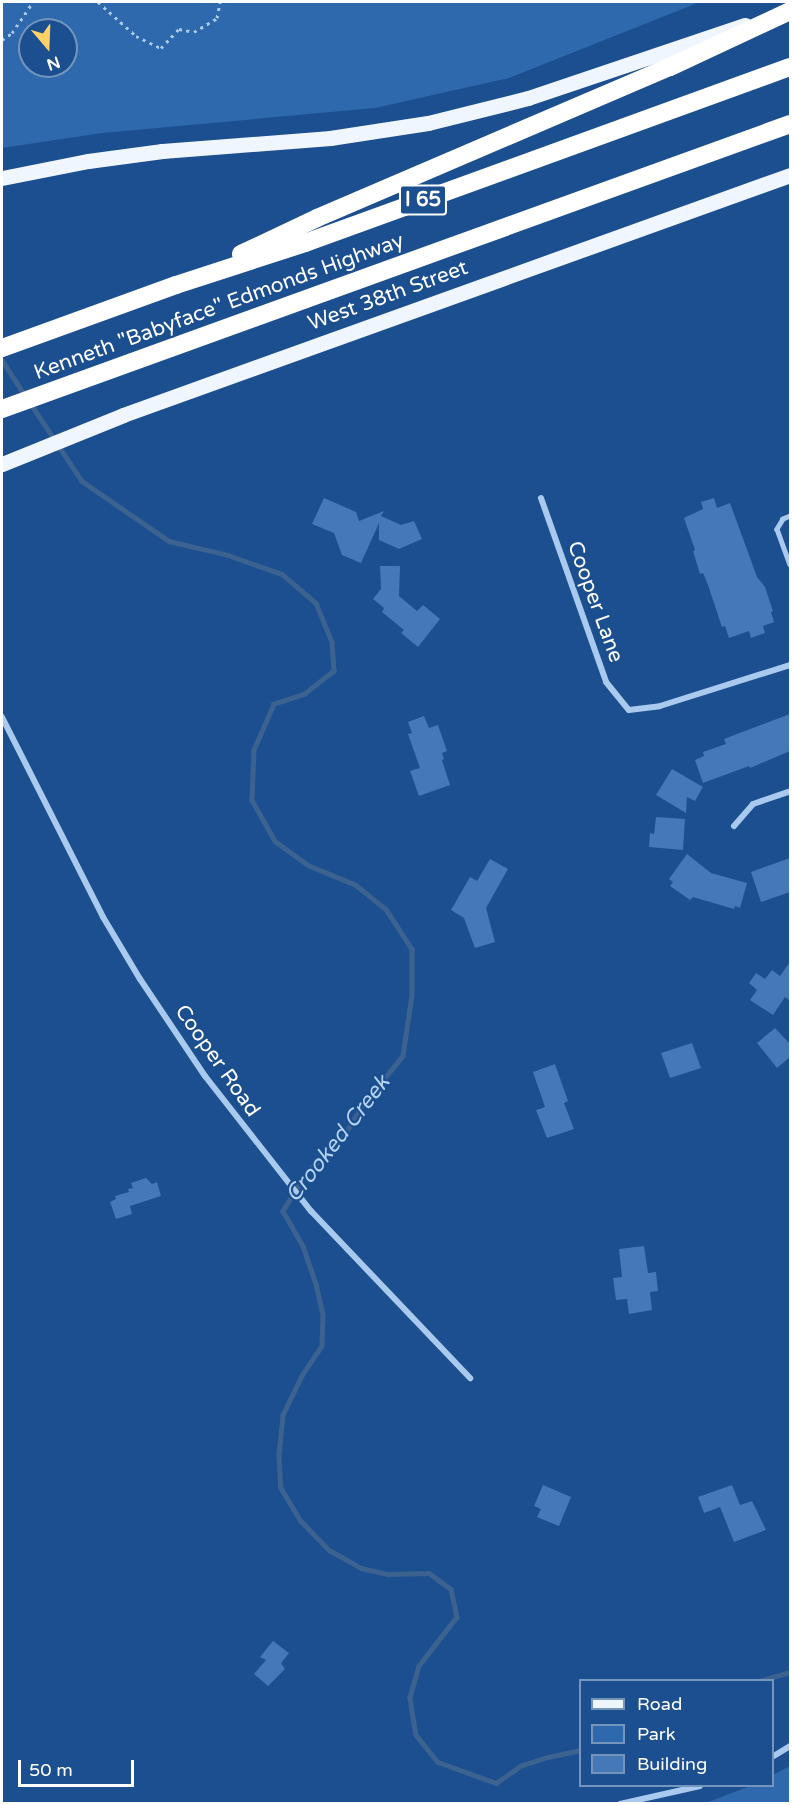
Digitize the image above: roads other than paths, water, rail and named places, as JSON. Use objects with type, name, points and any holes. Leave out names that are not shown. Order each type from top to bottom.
[{"type":"highway","points":[[176,285],[317,218],[670,67],[790,10]]},
{"type":"highway","name":"Kenneth \"Babyface\" Edmonds Highway","points":[[2,348],[176,285],[305,243],[790,67]]},
{"type":"highway","name":"Kenneth \"Babyface\" Edmonds Highway","points":[[2,410],[790,124]]},
{"type":"main road","points":[[2,178],[88,161],[162,151],[330,138],[428,123],[528,98],[790,10]]},
{"type":"main road","name":"West 38th Street","points":[[2,464],[123,415],[790,175]]},
{"type":"street","name":"Cooper Lane","points":[[541,498],[606,682],[629,710],[660,706],[790,665]]},
{"type":"street","name":"Cooper Road","points":[[2,717],[14,736],[66,849],[136,971],[205,1076],[311,1211],[470,1378]]},
{"type":"street","points":[[734,826],[753,804],[790,791]]},
{"type":"street","points":[[774,1756],[790,1746]]},
{"type":"street","points":[[620,1803],[691,1787]]},
{"type":"lane","points":[[790,516],[783,519],[777,529],[790,564]]},
{"type":"waterway","name":"Crooked Creek","points":[[2,360],[26,397]]},
{"type":"waterway","name":"Crooked Creek","points":[[31,404],[82,481],[169,541],[228,555],[282,574],[316,603],[332,642],[334,671],[305,694],[274,704],[254,750],[252,800],[275,841],[308,865],[356,885],[386,909],[412,949],[412,995],[403,1056],[363,1105],[340,1143],[309,1170],[283,1211],[303,1246],[323,1314],[322,1346],[302,1376],[283,1415],[279,1455],[281,1488],[301,1521],[329,1550],[361,1568],[387,1574],[429,1573],[451,1589],[457,1617],[419,1666],[410,1698],[416,1735],[438,1762],[496,1783],[520,1766],[579,1750]]},
{"type":"waterway","name":"Crooked Creek","points":[[766,1679],[790,1672]]}]
